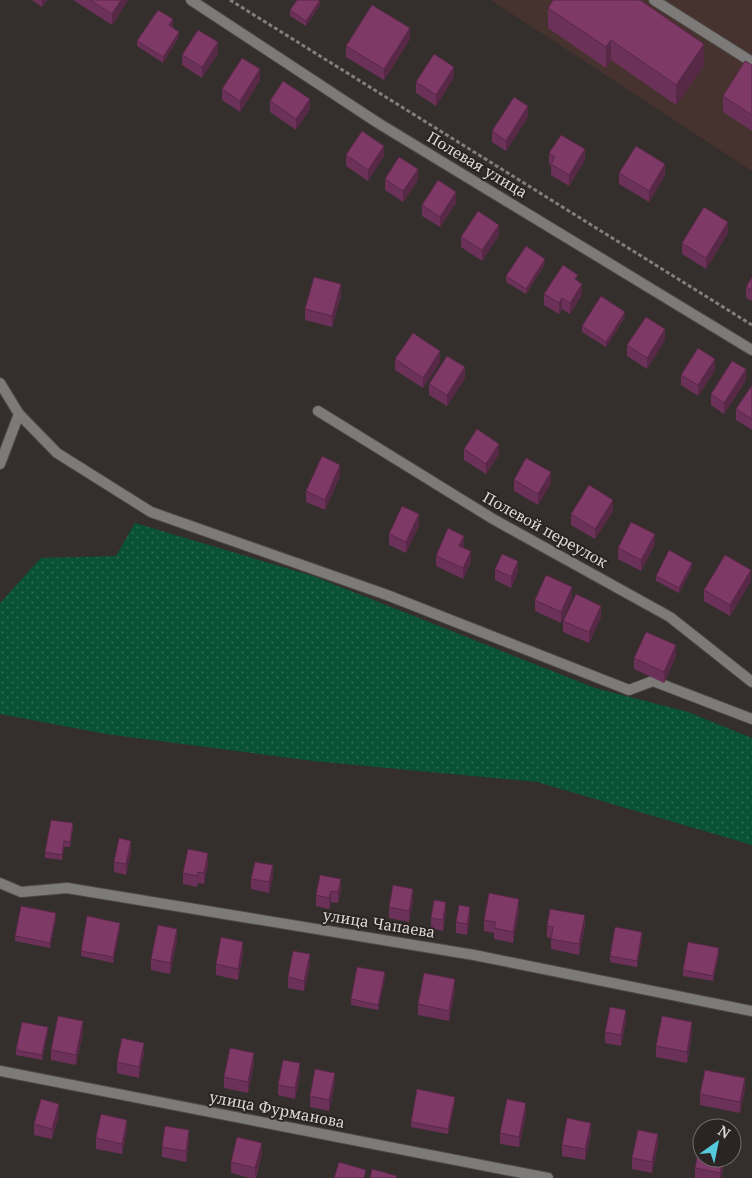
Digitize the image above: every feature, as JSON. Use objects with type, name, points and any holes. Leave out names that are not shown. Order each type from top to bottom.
[{"type":"street","name":"Полевая улица","points":[[191,0],[378,123],[752,350]]},
{"type":"street","points":[[654,0],[752,62]]},
{"type":"street","points":[[0,383],[18,414],[57,453],[151,512],[387,595],[629,690],[653,681],[752,719]]},
{"type":"street","name":"Полевой переулок","points":[[318,411],[493,519],[670,617],[752,682]]},
{"type":"street","points":[[0,464],[18,414]]},
{"type":"street","name":"улица Чапаева","points":[[0,883],[21,892],[67,888],[474,955],[752,1011]]},
{"type":"street","name":"улица Фурманова","points":[[0,1071],[548,1178]]},
{"type":"path","points":[[230,0],[752,325]]},
{"type":"shaded area","points":[[491,0],[752,0],[752,171]]},
{"type":"green space","points":[[135,523],[313,576],[595,688],[688,712],[752,738],[752,845],[537,782],[313,761],[106,734],[0,714],[0,603],[41,558],[116,556]]},
{"type":"building","points":[[90,0],[121,0],[112,14]]},
{"type":"building","points":[[297,0],[320,0],[306,21],[290,10]]},
{"type":"building","points":[[553,0],[640,0],[704,44],[676,85],[611,40],[606,47],[548,8]]},
{"type":"building","points":[[372,5],[410,28],[384,69],[346,46]]},
{"type":"building","points":[[158,10],[173,19],[169,25],[179,32],[163,57],[137,41]]},
{"type":"building","points":[[198,30],[218,42],[202,67],[182,55]]},
{"type":"building","points":[[434,54],[454,67],[436,95],[416,82]]},
{"type":"building","points":[[242,58],[260,69],[240,101],[222,89]]},
{"type":"building","points":[[745,61],[752,65],[752,115],[723,96]]},
{"type":"building","points":[[283,81],[310,99],[296,119],[270,101]]},
{"type":"building","points":[[514,97],[528,106],[506,141],[492,131]]},
{"type":"building","points":[[362,131],[384,146],[368,170],[346,155]]},
{"type":"building","points":[[561,135],[585,149],[569,175],[551,164],[555,157],[549,153]]},
{"type":"building","points":[[636,146],[665,164],[649,191],[619,173]]},
{"type":"building","points":[[399,157],[418,169],[403,191],[385,179]]},
{"type":"building","points":[[438,180],[456,192],[440,217],[422,205]]},
{"type":"building","points":[[704,207],[728,222],[706,258],[682,243]]},
{"type":"building","points":[[478,211],[499,225],[482,250],[461,237]]},
{"type":"building","points":[[526,246],[545,259],[526,289],[506,276]]},
{"type":"building","points":[[563,265],[578,275],[575,279],[582,284],[570,303],[562,298],[559,303],[544,294]]},
{"type":"building","points":[[314,277],[341,284],[332,316],[305,309]]},
{"type":"building","points":[[752,277],[752,290],[746,287]]},
{"type":"building","points":[[601,296],[625,312],[606,342],[582,326]]},
{"type":"building","points":[[646,317],[665,329],[647,358],[627,345]]},
{"type":"building","points":[[413,333],[440,351],[423,378],[395,359]]},
{"type":"building","points":[[698,348],[715,359],[698,385],[681,375]]},
{"type":"building","points":[[447,356],[465,367],[447,395],[429,384]]},
{"type":"building","points":[[732,361],[746,369],[724,403],[711,394]]},
{"type":"building","points":[[752,385],[752,419],[736,409]]},
{"type":"building","points":[[477,429],[499,444],[486,464],[464,449]]},
{"type":"building","points":[[322,456],[340,465],[325,500],[306,491]]},
{"type":"building","points":[[526,458],[551,472],[538,494],[514,480]]},
{"type":"building","points":[[589,485],[613,500],[595,529],[571,514]]},
{"type":"building","points":[[402,506],[419,514],[406,542],[389,534]]},
{"type":"building","points":[[631,522],[655,534],[641,560],[618,548]]},
{"type":"building","points":[[448,528],[464,536],[459,546],[471,551],[463,568],[436,556]]},
{"type":"building","points":[[669,550],[692,563],[679,588],[656,576]]},
{"type":"building","points":[[502,554],[518,561],[511,577],[495,569]]},
{"type":"building","points":[[725,555],[751,570],[730,605],[704,590]]},
{"type":"building","points":[[546,575],[572,587],[561,612],[535,600]]},
{"type":"building","points":[[576,594],[601,606],[589,632],[563,621]]},
{"type":"building","points":[[646,632],[676,645],[664,672],[634,658]]},
{"type":"building","points":[[51,820],[73,823],[70,842],[64,841],[62,855],[45,852]]},
{"type":"building","points":[[119,838],[131,841],[126,864],[114,862]]},
{"type":"building","points":[[188,849],[208,853],[204,873],[198,872],[197,876],[183,873]]},
{"type":"building","points":[[255,862],[273,865],[269,882],[251,879]]},
{"type":"building","points":[[320,875],[341,879],[338,892],[331,891],[329,898],[316,895]]},
{"type":"building","points":[[393,885],[413,889],[409,911],[389,907]]},
{"type":"building","points":[[489,893],[519,899],[513,932],[494,928],[496,922],[484,920]]},
{"type":"building","points":[[434,900],[446,902],[443,920],[431,918]]},
{"type":"building","points":[[459,905],[470,907],[467,924],[456,922]]},
{"type":"building","points":[[21,906],[56,913],[50,943],[15,936]]},
{"type":"building","points":[[550,909],[585,915],[579,944],[551,939],[553,927],[547,926]]},
{"type":"building","points":[[87,916],[120,923],[113,957],[81,951]]},
{"type":"building","points":[[158,925],[177,929],[170,963],[151,959]]},
{"type":"building","points":[[615,927],[642,932],[637,961],[610,956]]},
{"type":"building","points":[[221,937],[243,942],[238,969],[216,964]]},
{"type":"building","points":[[688,942],[719,948],[713,976],[683,970]]},
{"type":"building","points":[[293,951],[310,954],[304,981],[288,977]]},
{"type":"building","points":[[357,967],[385,972],[378,1005],[351,999]]},
{"type":"building","points":[[424,973],[455,979],[449,1011],[418,1004]]},
{"type":"building","points":[[610,1007],[626,1010],[621,1035],[605,1032]]},
{"type":"building","points":[[58,1016],[83,1021],[76,1055],[51,1050]]},
{"type":"building","points":[[662,1016],[692,1022],[687,1052],[656,1046]]},
{"type":"building","points":[[22,1022],[48,1027],[42,1055],[16,1050]]},
{"type":"building","points":[[122,1038],[144,1043],[139,1067],[117,1062]]},
{"type":"building","points":[[230,1048],[254,1053],[248,1082],[224,1077]]},
{"type":"building","points":[[283,1060],[300,1063],[295,1088],[278,1085]]},
{"type":"building","points":[[315,1069],[335,1073],[329,1100],[310,1096]]},
{"type":"building","points":[[705,1070],[745,1078],[740,1102],[700,1094]]},
{"type":"building","points":[[417,1089],[455,1097],[448,1129],[411,1122]]},
{"type":"building","points":[[41,1099],[59,1104],[52,1129],[34,1124]]},
{"type":"building","points":[[507,1099],[526,1103],[519,1137],[500,1133]]},
{"type":"building","points":[[101,1114],[127,1120],[122,1144],[96,1138]]},
{"type":"building","points":[[567,1118],[591,1123],[585,1149],[562,1145]]},
{"type":"building","points":[[165,1126],[189,1130],[186,1151],[162,1147]]},
{"type":"building","points":[[638,1130],[658,1134],[652,1162],[632,1158]]},
{"type":"building","points":[[237,1137],[262,1143],[255,1168],[231,1162]]},
{"type":"building","points":[[339,1162],[366,1170],[364,1178],[334,1178]]},
{"type":"building","points":[[695,1168],[721,1168],[720,1173]]},
{"type":"building","points":[[372,1169],[397,1176],[396,1178],[370,1178]]}]
